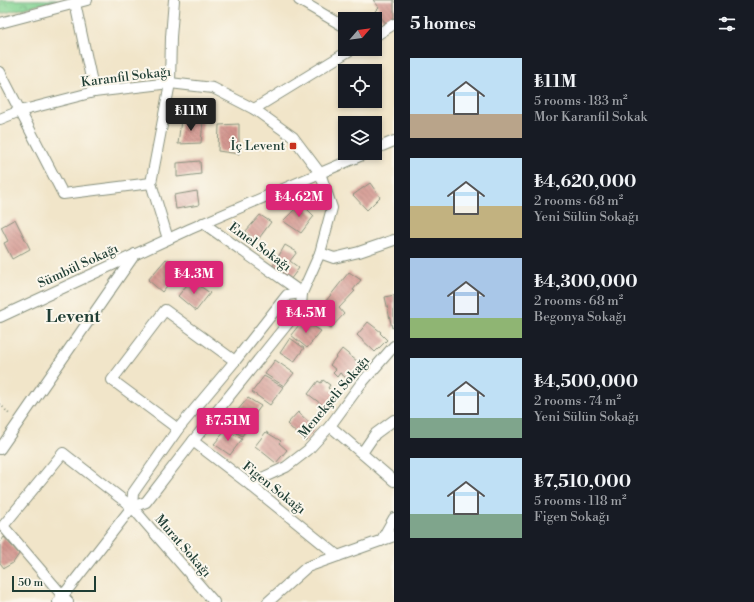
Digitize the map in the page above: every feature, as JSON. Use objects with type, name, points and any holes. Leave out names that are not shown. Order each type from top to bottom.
[{"type":"street","points":[[0,23],[87,0]]},
{"type":"street","points":[[168,238],[151,183],[170,83],[171,37],[174,0]]},
{"type":"street","points":[[299,0],[338,23]]},
{"type":"street","points":[[75,3],[94,92]]},
{"type":"street","points":[[382,32],[394,24]]},
{"type":"street","points":[[254,109],[341,56]]},
{"type":"street","points":[[0,72],[63,194],[151,183]]},
{"type":"street","name":"Karanfil Sokağı","points":[[0,119],[20,111],[94,92],[170,83],[212,88],[254,109],[293,137],[320,173],[332,208],[320,253],[302,293],[301,307],[146,502],[132,507]]},
{"type":"street","points":[[382,146],[394,141]]},
{"type":"street","name":"Sümbül Sokağı","points":[[0,317],[168,238],[351,160]]},
{"type":"street","name":"Emel Sokağı","points":[[204,223],[302,293]]},
{"type":"street","points":[[320,253],[334,258],[359,252],[394,240]]},
{"type":"street","points":[[0,449],[135,254]]},
{"type":"street","points":[[1,527],[63,600],[132,507],[133,493],[178,429],[235,361],[287,295],[302,293]]},
{"type":"street","points":[[178,429],[112,380],[165,310],[235,361]]},
{"type":"street","name":"Menekşeli Sokağı","points":[[249,484],[286,467],[308,450],[330,426],[360,385],[394,346]]},
{"type":"street","points":[[362,453],[375,434],[394,420]]},
{"type":"street","points":[[330,426],[394,481]]},
{"type":"street","name":"Figen Sokağı","points":[[193,441],[338,556]]},
{"type":"street","name":"Murat Sokağı","points":[[1,527],[63,452],[132,507],[214,602]]},
{"type":"street","points":[[381,541],[394,518]]},
{"type":"street","points":[[268,602],[307,567],[394,536]]},
{"type":"path","points":[[0,404],[17,424]]},
{"type":"green space","points":[[0,0],[58,0],[0,14]]},
{"type":"building","points":[[373,0],[394,0],[394,19],[388,25],[382,19],[382,12],[375,11],[379,7]]},
{"type":"building","points":[[181,120],[203,121],[201,143],[178,144]]},
{"type":"building","points":[[239,124],[239,154],[218,151],[219,125]]},
{"type":"building","points":[[200,161],[201,174],[177,177],[177,163]]},
{"type":"building","points":[[370,183],[380,197],[367,210],[353,195]]},
{"type":"building","points":[[197,191],[199,205],[176,209],[174,195]]},
{"type":"building","points":[[301,203],[314,216],[301,233],[283,221]]},
{"type":"building","points":[[260,215],[271,222],[257,241],[245,232]]},
{"type":"building","points":[[15,219],[30,249],[12,259],[4,243],[8,241],[1,227]]},
{"type":"building","points":[[285,245],[297,252],[290,261],[299,268],[290,280],[273,266]]},
{"type":"building","points":[[166,259],[180,270],[162,292],[148,280]]},
{"type":"building","points":[[349,272],[361,280],[353,290],[355,291],[339,308],[344,314],[331,328],[314,316]]},
{"type":"building","points":[[191,280],[210,293],[196,311],[178,296]]},
{"type":"building","points":[[394,295],[394,327],[392,328],[385,297]]},
{"type":"building","points":[[303,320],[321,331],[307,348],[291,335]]},
{"type":"building","points":[[368,322],[381,332],[380,333],[387,340],[375,352],[357,335]]},
{"type":"building","points":[[290,338],[304,348],[294,362],[280,353]]},
{"type":"building","points":[[342,349],[363,366],[351,382],[340,373],[337,377],[333,373],[336,370],[330,365]]},
{"type":"building","points":[[275,360],[294,373],[284,386],[265,374]]},
{"type":"building","points":[[264,376],[283,387],[270,405],[252,392]]},
{"type":"building","points":[[323,380],[330,385],[328,388],[336,394],[325,407],[308,394],[318,381],[321,383]]},
{"type":"building","points":[[248,398],[261,406],[250,421],[237,411]]},
{"type":"building","points":[[298,412],[316,429],[305,441],[287,424]]},
{"type":"building","points":[[237,413],[251,423],[242,436],[226,426]]},
{"type":"building","points":[[226,430],[242,439],[230,455],[214,444]]},
{"type":"building","points":[[266,432],[281,441],[279,443],[287,450],[276,463],[255,446]]},
{"type":"building","points":[[4,537],[19,554],[13,563],[4,568],[0,563],[0,543]]},
{"type":"place","name":"İç Levent","points":[[293,146]]},
{"type":"district","name":"Levent","points":[[73,317]]}]
